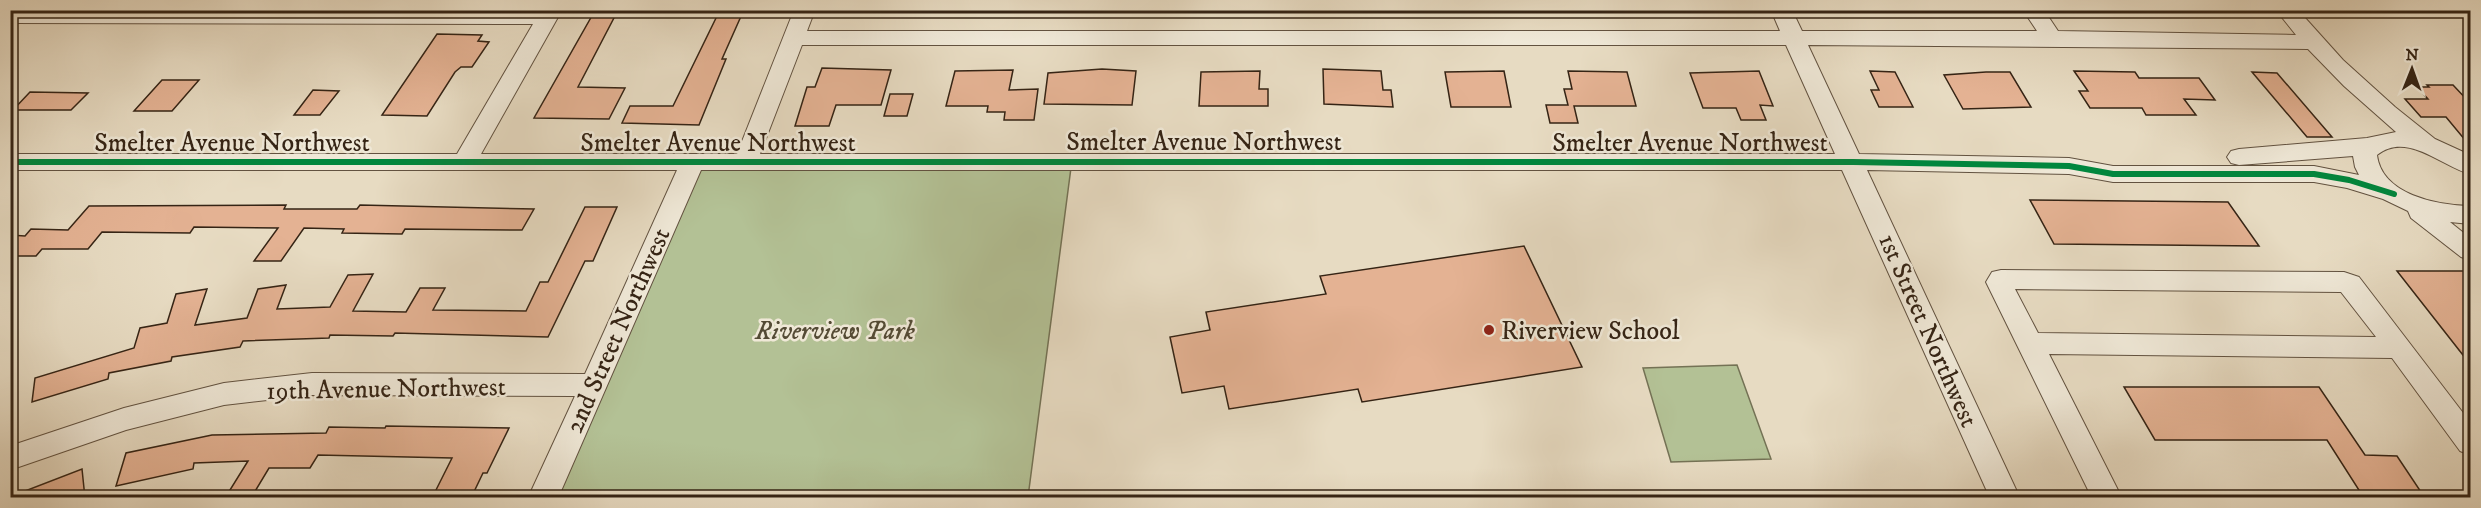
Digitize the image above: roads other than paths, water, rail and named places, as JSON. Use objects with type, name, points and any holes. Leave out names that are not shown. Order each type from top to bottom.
[{"type":"street","points":[[745,163],[805,10]]},
{"type":"street","name":"1st Street Northwest","points":[[1781,10],[1853,162],[2005,498]]},
{"type":"street","points":[[2033,10],[2052,38]]},
{"type":"street","points":[[2286,10],[2340,72],[2388,115],[2431,146],[2467,162]]},
{"type":"street","points":[[10,17],[550,14]]},
{"type":"street","points":[[464,162],[550,14]]},
{"type":"street","points":[[795,38],[1794,40],[2052,38],[2314,42]]},
{"type":"street","points":[[2340,72],[2349,90],[2369,117],[2374,144],[2365,152],[2366,168],[2381,186],[2401,198],[2470,250]]},
{"type":"street","name":"Smelter Avenue Northwest","points":[[2068,166],[2102,158],[2270,156],[2402,140],[2431,146]]},
{"type":"street","name":"Smelter Avenue Northwest","points":[[10,162],[745,163],[1061,160],[1853,162],[2068,166],[2113,174],[2314,174],[2349,180],[2440,213],[2470,215]]},
{"type":"street","name":"2nd Street Northwest","points":[[543,498],[591,385],[693,162]]},
{"type":"street","points":[[2107,498],[1999,282],[2001,279],[2344,282],[2350,284],[2470,443]]},
{"type":"street","points":[[2030,343],[2399,348]]},
{"type":"street","name":"19th Avenue Northwest","points":[[10,458],[124,419],[224,394],[312,384],[591,385]]},
{"type":"place","name":"Riverview School","points":[[1489,330]]},
{"type":"park label","name":"Riverview Park","points":[[835,330]]}]
